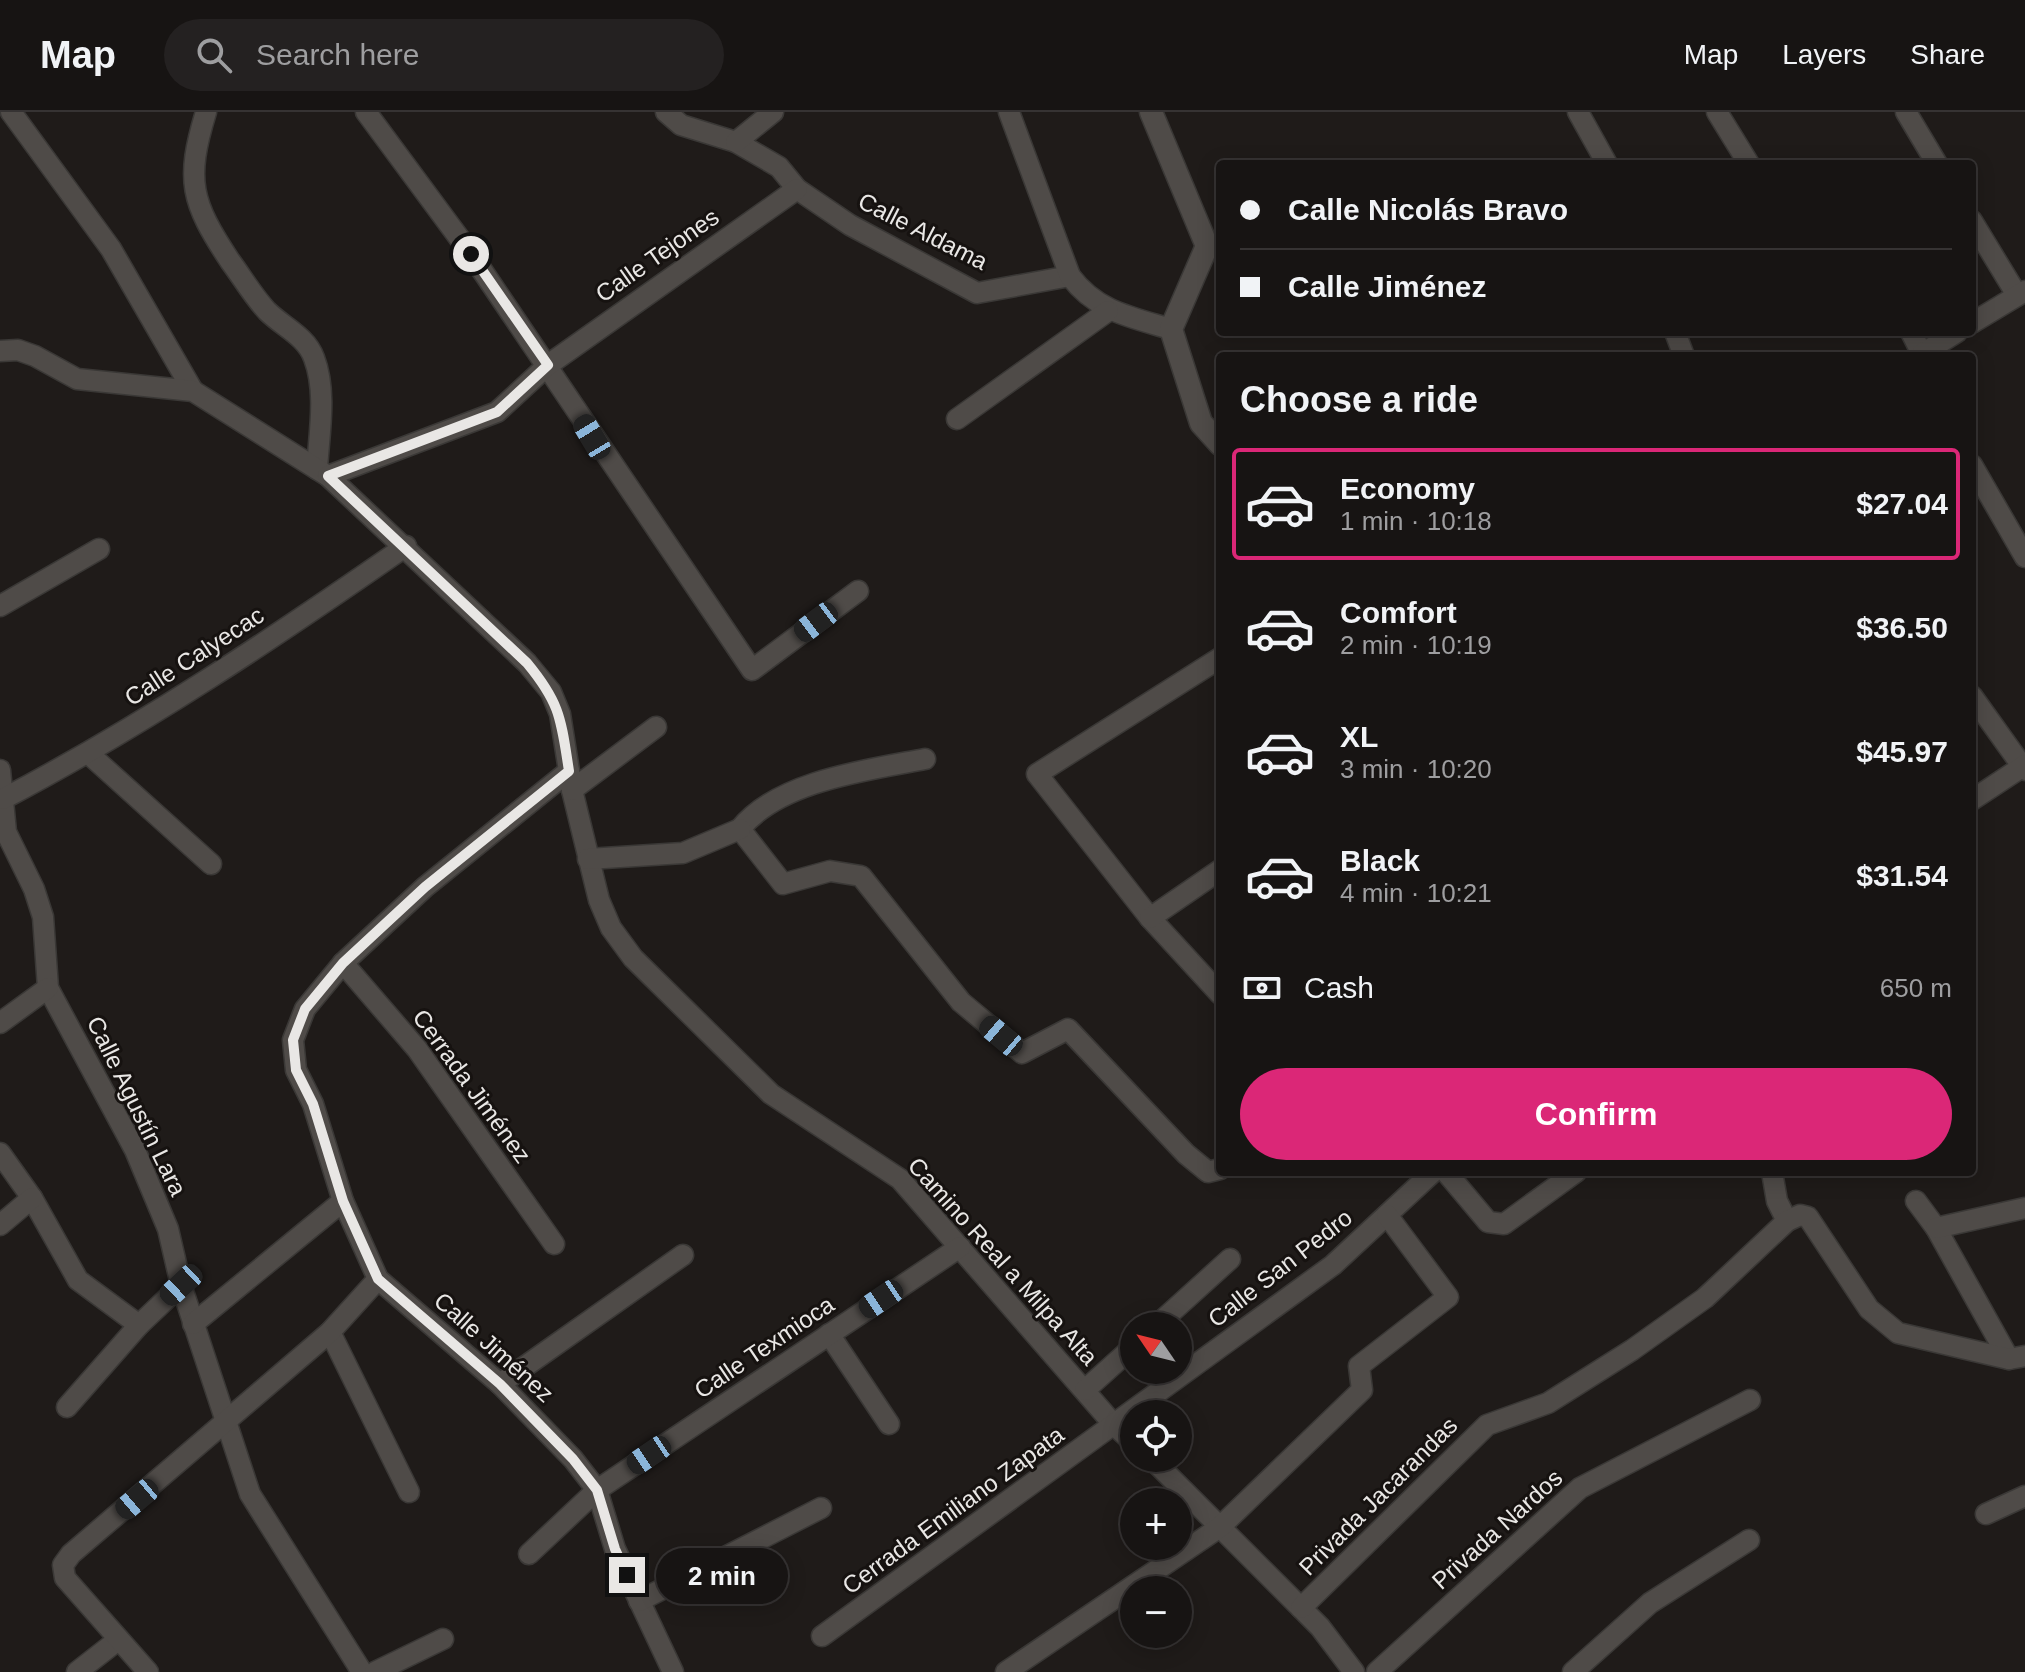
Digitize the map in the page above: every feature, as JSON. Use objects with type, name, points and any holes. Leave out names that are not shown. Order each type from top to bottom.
[{"type":"street","points":[[11,112],[111,249],[193,391]]},
{"type":"street","points":[[206,112],[194,152],[194,188],[203,220],[267,311],[300,337],[314,357],[321,394],[323,472]]},
{"type":"street","points":[[366,112],[548,365],[592,437],[752,670],[858,591]]},
{"type":"street","name":"Calle Aldama","points":[[666,112],[681,125],[736,142],[779,167],[797,189],[850,225],[977,293],[1070,276]]},
{"type":"street","points":[[736,142],[773,112]]},
{"type":"street","points":[[1009,112],[1070,276],[1084,295],[1108,311],[1171,329]]},
{"type":"street","points":[[1151,112],[1214,242],[1171,329],[1201,423],[1216,440]]},
{"type":"street","points":[[1578,112],[1605,160]]},
{"type":"street","points":[[1717,112],[1747,160]]},
{"type":"street","points":[[1906,112],[1935,160]]},
{"type":"street","name":"Calle Tejones","points":[[323,472],[497,412],[548,365],[797,189]]},
{"type":"street","points":[[1976,227],[2021,293],[1976,321]]},
{"type":"street","points":[[957,419],[1108,311]]},
{"type":"street","points":[[1927,352],[1951,336]]},
{"type":"street","points":[[0,351],[18,350],[35,356],[77,379],[193,391]]},
{"type":"street","name":"Camino Real a Milpa Alta","points":[[193,391],[323,472],[406,546],[527,663],[551,692],[560,714],[570,780],[588,859],[611,928],[633,958],[771,1094],[900,1179],[1120,1430]]},
{"type":"street","points":[[1976,472],[2025,557]]},
{"type":"street","name":"Calle Calyecac","points":[[3,799],[89,754],[288,627],[406,546]]},
{"type":"street","points":[[0,606],[99,549]]},
{"type":"street","points":[[1216,661],[1037,774],[1150,918],[1216,990]]},
{"type":"street","points":[[1976,701],[2024,767],[1976,797]]},
{"type":"street","points":[[148,1672],[65,1578],[63,1565],[71,1554],[226,1425],[330,1332],[378,1279],[343,1201],[313,1104],[296,1070],[293,1040],[305,1009],[343,963],[425,887],[570,780],[656,727]]},
{"type":"street","points":[[89,754],[211,864]]},
{"type":"street","points":[[588,859],[683,853],[740,829],[754,812],[830,778],[925,759]]},
{"type":"street","name":"Calle Agustín Lara","points":[[0,770],[6,832],[34,889],[43,917],[48,988],[135,1150],[168,1229],[193,1324],[250,1494],[362,1672]]},
{"type":"street","points":[[740,829],[783,884],[830,871],[861,876],[961,1002],[1022,1053],[1068,1029],[1186,1154],[1208,1172],[1216,1170]]},
{"type":"street","points":[[1150,918],[1216,873]]},
{"type":"street","name":"Cerrada Jiménez","points":[[343,963],[417,1049],[554,1244]]},
{"type":"street","points":[[0,1023],[48,988]]},
{"type":"street","points":[[0,1153],[32,1198],[78,1280],[139,1325]]},
{"type":"street","name":"Calle San Pedro","points":[[1115,1426],[1333,1265],[1429,1176]]},
{"type":"street","points":[[1449,1176],[1488,1222],[1504,1224],[1570,1176]]},
{"type":"street","points":[[1773,1176],[1777,1201],[1787,1221],[1800,1215],[1808,1217],[1869,1309],[1898,1333],[2017,1357]]},
{"type":"street","points":[[0,1225],[32,1198]]},
{"type":"street","points":[[193,1324],[343,1201]]},
{"type":"street","points":[[1916,1201],[2017,1357]]},
{"type":"street","points":[[1936,1228],[2025,1208]]},
{"type":"street","points":[[1006,1672],[1220,1527],[1362,1390],[1359,1366],[1448,1297],[1387,1215]]},
{"type":"street","name":"Privada Jacarandas","points":[[1301,1608],[1487,1425],[1548,1403],[1632,1350],[1705,1298],[1787,1221]]},
{"type":"street","name":"Calle Texmioca","points":[[529,1554],[597,1490],[960,1247]]},
{"type":"street","points":[[500,1384],[683,1255]]},
{"type":"street","points":[[1171,1312],[1230,1259]]},
{"type":"street","name":"Calle Jiménez","points":[[378,1279],[500,1384],[573,1459],[597,1490],[615,1549],[671,1671]]},
{"type":"street","points":[[67,1407],[139,1325],[181,1285]]},
{"type":"street","points":[[330,1332],[409,1492]]},
{"type":"street","points":[[829,1334],[889,1424]]},
{"type":"street","points":[[1085,1390],[1120,1359]]},
{"type":"street","name":"Privada Nardos","points":[[1377,1672],[1580,1488],[1750,1400]]},
{"type":"street","name":"Cerrada Emiliano Zapata","points":[[822,1636],[1115,1426]]},
{"type":"street","points":[[1165,1472],[1301,1608],[1352,1671]]},
{"type":"street","points":[[1986,1514],[2025,1496]]},
{"type":"street","points":[[639,1601],[821,1508]]},
{"type":"street","points":[[1573,1672],[1597,1664],[1650,1603],[1749,1540]]},
{"type":"street","points":[[375,1672],[443,1639]]},
{"type":"street","points":[[77,1672],[118,1640]]},
{"type":"route","points":[[471,254],[548,365],[497,412],[328,476],[406,546],[527,663],[551,692],[560,714],[569,771],[425,887],[343,963],[305,1009],[293,1040],[296,1070],[313,1104],[343,1201],[378,1279],[500,1384],[573,1459],[597,1490],[615,1549],[627,1575]]}]
